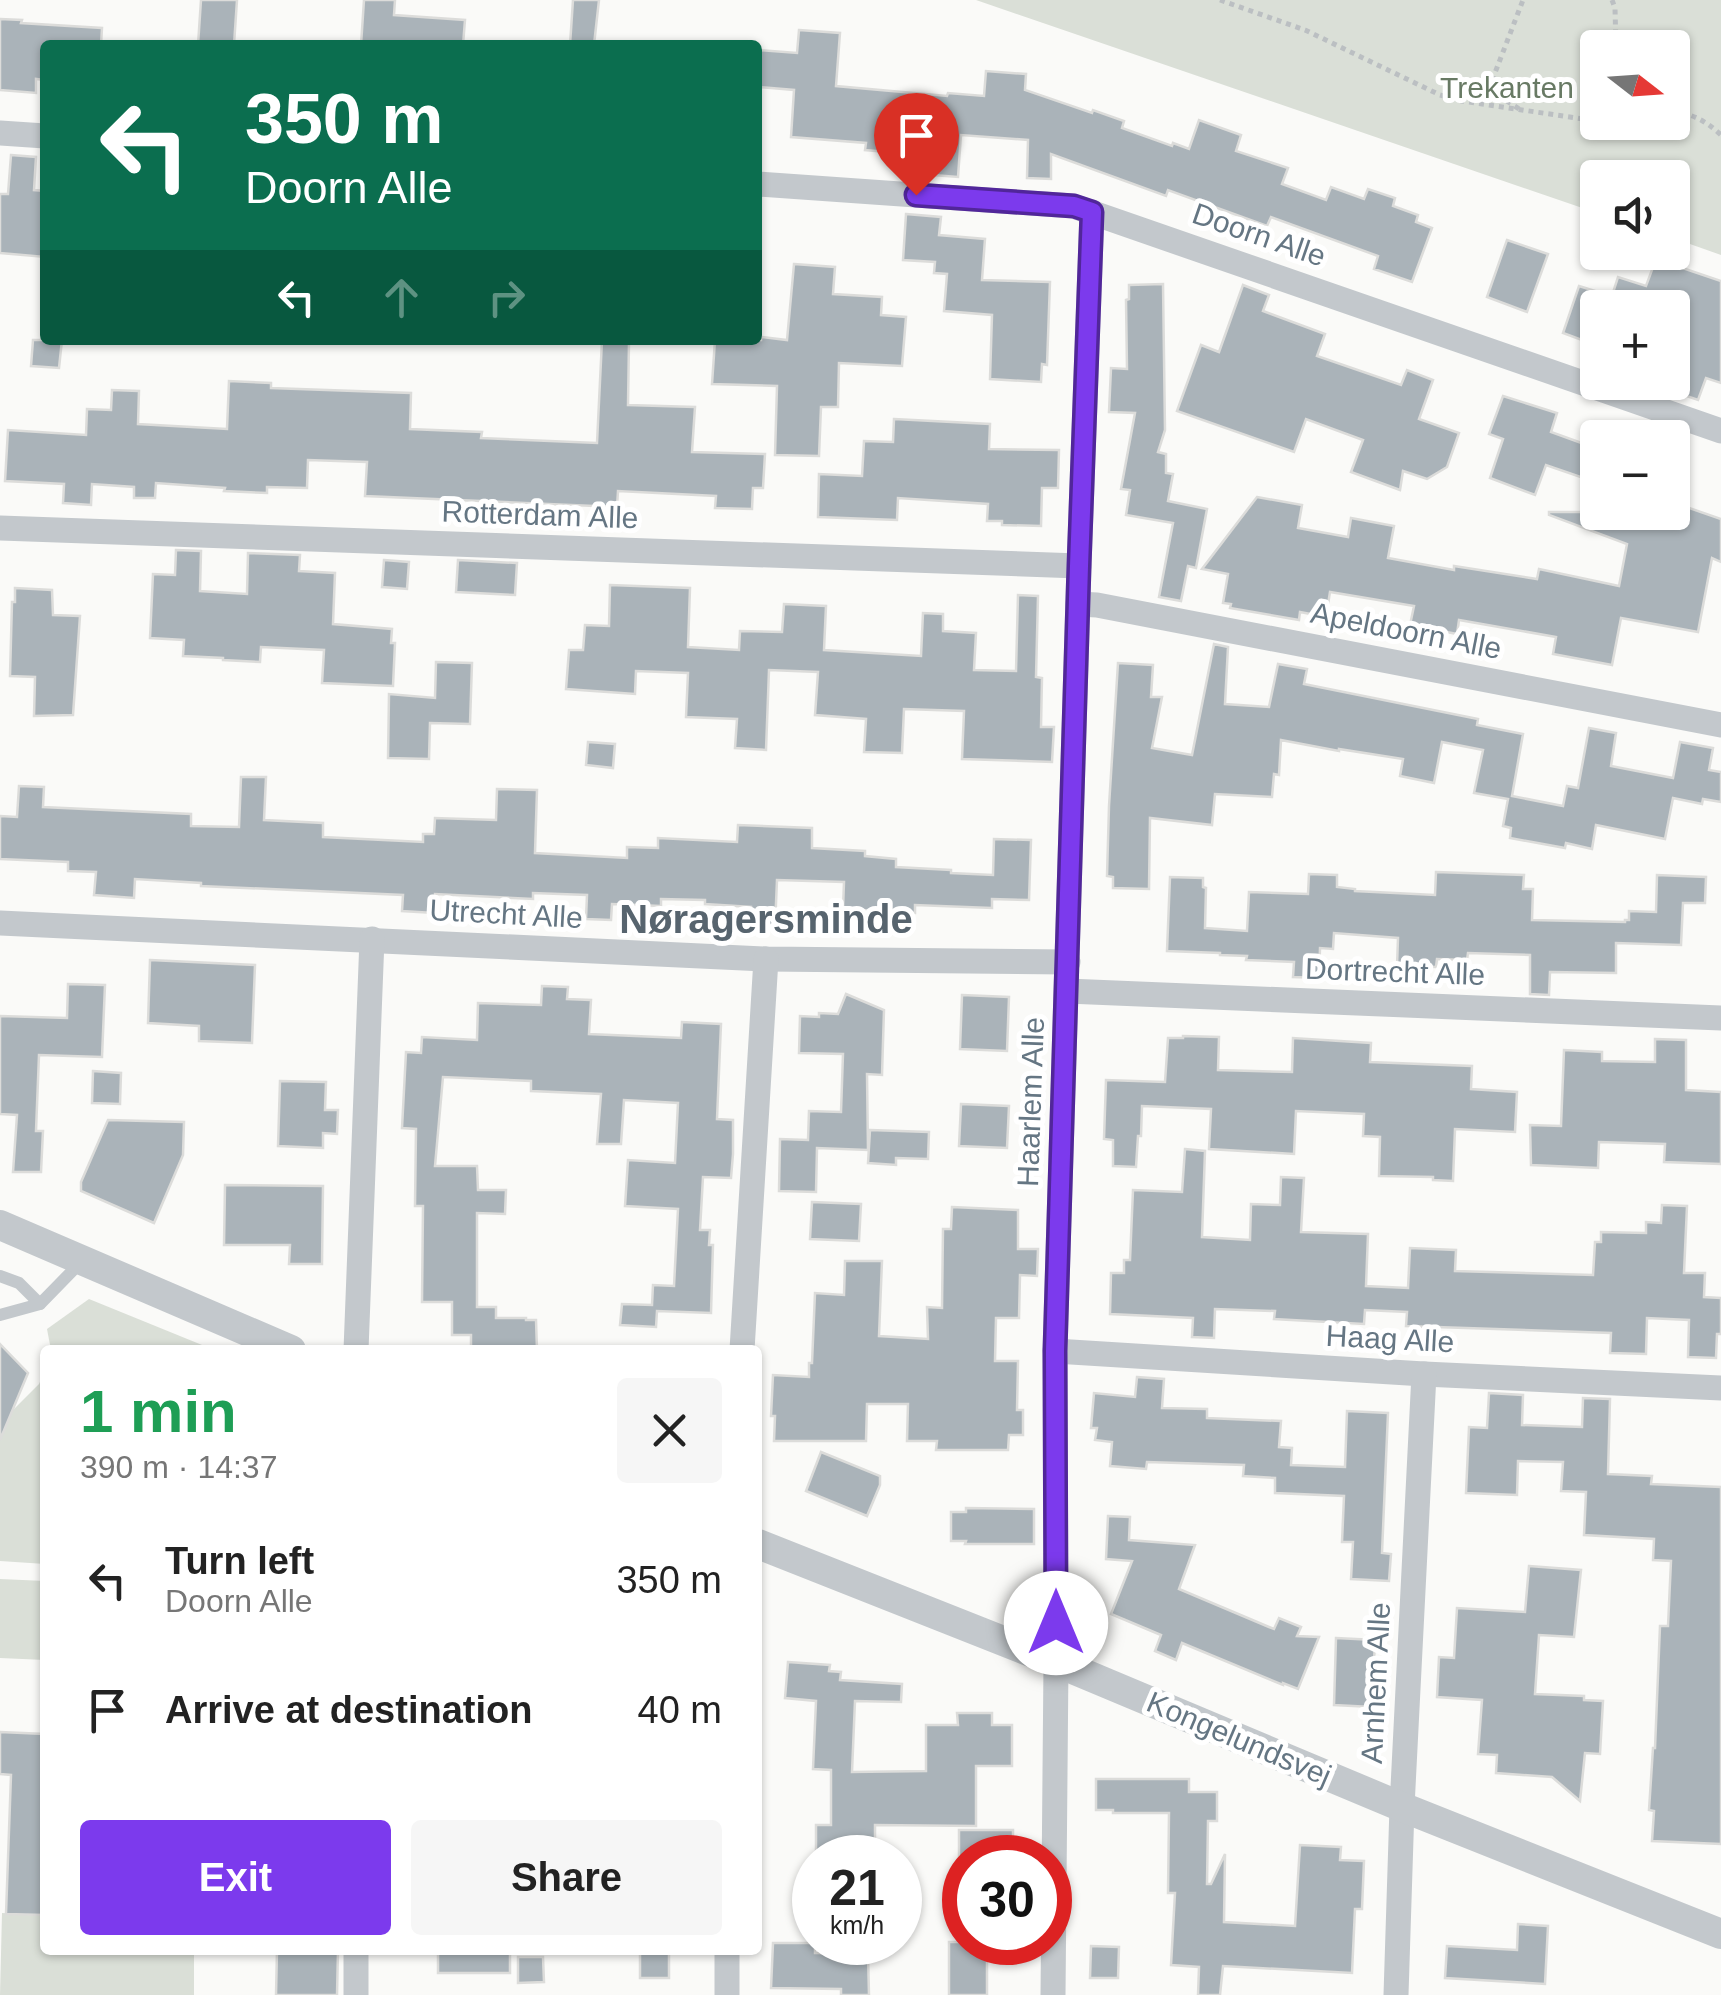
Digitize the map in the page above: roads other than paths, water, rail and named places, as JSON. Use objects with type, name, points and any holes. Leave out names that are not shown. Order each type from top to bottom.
[{"type":"street","points":[[0,133],[40,136]]},
{"type":"street","name":"Doorn Alle","points":[[762,184],[1074,206],[1721,432]]},
{"type":"street","name":"Haarlem Alle","points":[[1053,1995],[1055,1351],[1092,212]]},
{"type":"street","name":"Rotterdam Alle","points":[[0,528],[1079,566]]},
{"type":"street","name":"Apeldoorn Alle","points":[[1078,604],[1721,725]]},
{"type":"street","name":"Utrecht Alle","points":[[0,923],[766,959],[1068,962]]},
{"type":"street","points":[[356,1345],[372,939]]},
{"type":"street","points":[[742,1345],[766,959]]},
{"type":"street","name":"Dortrecht Alle","points":[[1067,991],[1721,1018]]},
{"type":"street","points":[[0,1225],[279,1345]]},
{"type":"street","name":"Haag Alle","points":[[1055,1351],[1721,1388]]},
{"type":"street","name":"Arnhem Alle","points":[[1396,1995],[1424,1374]]},
{"type":"street","name":"Kongelundsvej","points":[[762,1546],[1721,1934]]},
{"type":"street","points":[[356,1955],[356,1995]]},
{"type":"street","points":[[727,1955],[727,1995]]},
{"type":"lane","points":[[0,1314],[40,1304],[82,1260]]},
{"type":"lane","points":[[0,1276],[19,1284],[40,1304]]},
{"type":"district","name":"Nøragersminde","points":[[766,919]]},
{"type":"park label","name":"Trekanten","points":[[1507,88]]}]
